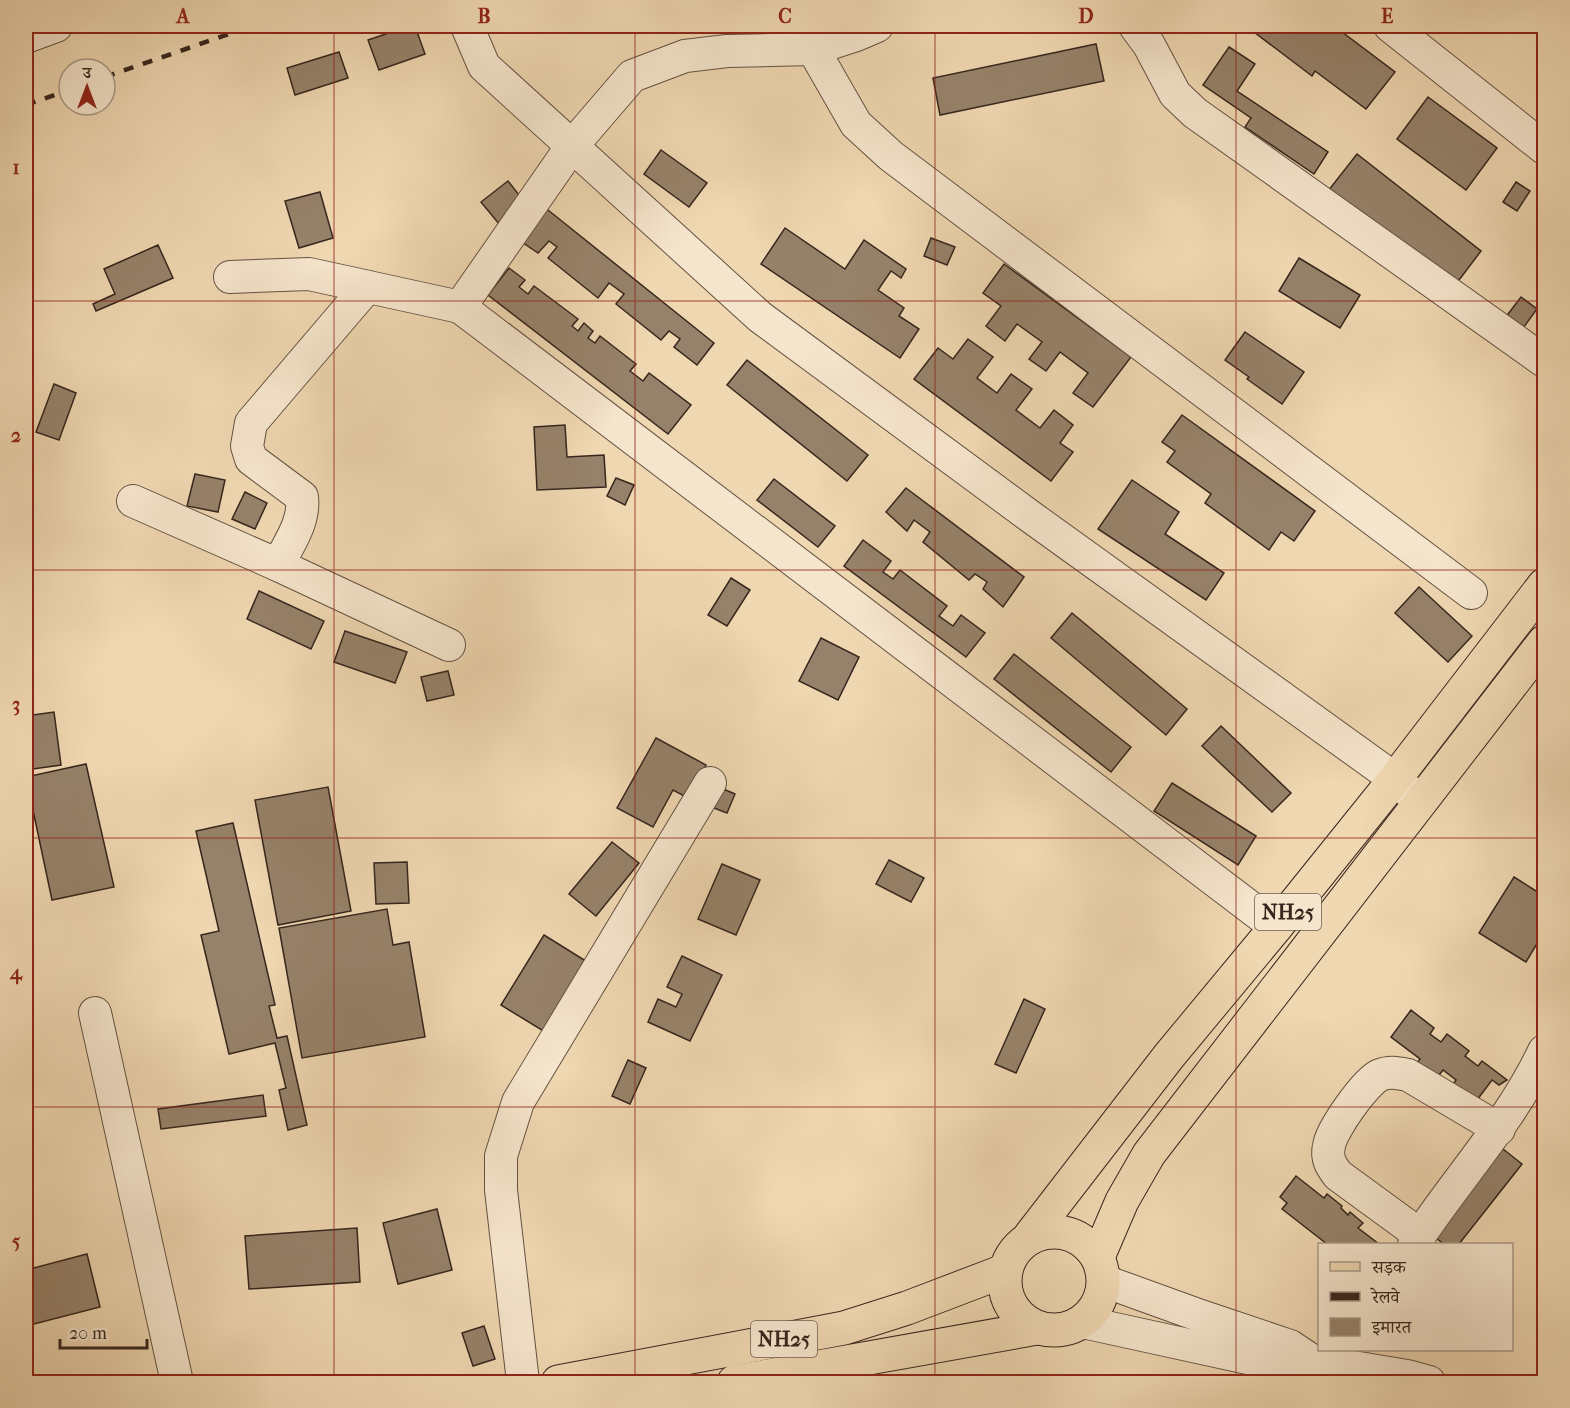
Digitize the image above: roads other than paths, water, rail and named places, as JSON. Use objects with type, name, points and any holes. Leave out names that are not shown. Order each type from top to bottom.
[{"type":"main road","name":"NH25","points":[[558,1383],[844,1328],[907,1308],[1004,1271],[1013,1251],[1030,1236],[1169,1056],[1395,778],[1545,585]]},
{"type":"main road","name":"NH25","points":[[734,1383],[1037,1328],[1061,1330],[1083,1322],[1098,1304],[1101,1269],[1122,1201],[1149,1154],[1545,642]]},
{"type":"main road","points":[[1030,1236],[1056,1230],[1081,1238],[1101,1269]]},
{"type":"main road","points":[[1004,1271],[1005,1294],[1017,1315],[1037,1328]]},
{"type":"street","points":[[26,37],[56,26]]},
{"type":"street","points":[[467,26],[484,66],[760,317],[1021,510],[1395,778],[1422,803]]},
{"type":"street","points":[[460,306],[572,146],[632,76],[685,56],[727,51],[813,48],[878,26]]},
{"type":"street","points":[[1135,26],[1149,45],[1175,94],[1195,113],[1545,361]]},
{"type":"street","points":[[1390,26],[1545,148]]},
{"type":"street","points":[[813,48],[856,124],[891,156],[1471,594]]},
{"type":"street","points":[[230,277],[309,274],[460,306],[1276,927]]},
{"type":"street","points":[[279,564],[300,522],[302,497],[251,459],[247,446],[252,423],[367,287]]},
{"type":"street","points":[[133,501],[279,564],[449,645]]},
{"type":"street","points":[[523,1383],[501,1190],[501,1156],[507,1134],[518,1102],[710,783]]},
{"type":"street","points":[[95,1013],[177,1383]]},
{"type":"street","points":[[1499,1129],[1408,1075],[1395,1072],[1379,1076],[1366,1086],[1331,1136],[1328,1148],[1329,1164],[1338,1175],[1417,1240],[1499,1129],[1545,1051]]},
{"type":"street","points":[[1101,1269],[1198,1315],[1310,1362]]},
{"type":"street","points":[[1083,1322],[1310,1362],[1407,1376],[1429,1383]]},
{"type":"railway","points":[[117,73],[252,26]]},
{"type":"railway","points":[[26,105],[57,94]]}]
